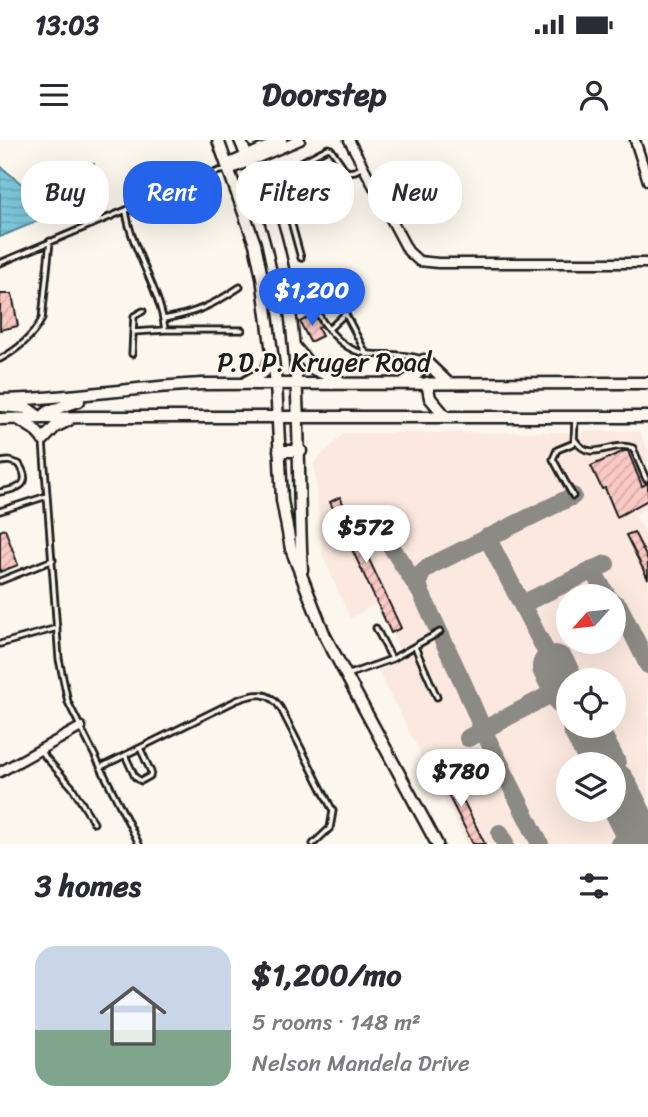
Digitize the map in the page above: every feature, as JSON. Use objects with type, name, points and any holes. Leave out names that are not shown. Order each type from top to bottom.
[{"type":"street","points":[[218,140],[225,168],[255,244],[262,279],[276,383],[285,525],[291,549],[316,616],[437,844]]},
{"type":"street","points":[[240,140],[272,227],[284,275],[300,433],[303,578]]},
{"type":"street","points":[[225,168],[282,140]]},
{"type":"street","points":[[247,158],[300,140]]},
{"type":"street","points":[[349,140],[408,251],[419,261],[648,263]]},
{"type":"street","points":[[635,140],[648,180]]},
{"type":"street","points":[[293,344],[313,369],[345,383]]},
{"type":"street","points":[[242,383],[264,372],[273,357]]},
{"type":"street","points":[[403,383],[418,373],[424,362],[447,383]]},
{"type":"street","name":"P.D.P. Kruger Road","points":[[0,400],[45,400],[164,386],[242,383],[648,383]]},
{"type":"street","points":[[427,383],[430,398],[446,417]]},
{"type":"street","points":[[41,418],[49,411],[95,394]]},
{"type":"street","points":[[0,406],[31,409],[41,418]]},
{"type":"street","points":[[17,418],[34,429],[42,439],[55,427],[76,417]]},
{"type":"street","points":[[0,419],[648,417]]},
{"type":"street","points":[[300,433],[323,418]]},
{"type":"street","points":[[279,451],[300,451]]},
{"type":"street","points":[[0,772],[80,727]]},
{"type":"lane","points":[[301,258],[278,174],[328,148],[347,172],[363,167]]},
{"type":"lane","points":[[0,262],[123,212]]},
{"type":"lane","points":[[128,224],[164,319],[165,330]]},
{"type":"lane","points":[[0,359],[25,341],[42,319],[50,241]]},
{"type":"lane","points":[[262,279],[284,275],[321,280],[334,292],[367,355]]},
{"type":"lane","points":[[301,278],[306,282],[329,329],[341,343],[367,355],[420,358],[424,362],[427,383]]},
{"type":"lane","points":[[164,319],[197,312],[240,287]]},
{"type":"lane","points":[[315,305],[334,292]]},
{"type":"lane","points":[[132,354],[134,316],[143,311]]},
{"type":"lane","points":[[329,329],[346,313]]},
{"type":"lane","points":[[133,332],[242,330]]},
{"type":"lane","points":[[575,417],[575,440],[581,449],[590,453],[624,445],[633,448],[646,479]]},
{"type":"lane","points":[[41,418],[64,691],[139,844]]},
{"type":"lane","points":[[573,496],[553,459],[557,450],[575,440]]},
{"type":"lane","points":[[0,462],[19,464],[24,476],[19,487],[0,492]]},
{"type":"lane","points":[[0,511],[47,496]]},
{"type":"lane","points":[[0,581],[53,560]]},
{"type":"lane","points":[[0,645],[57,628]]},
{"type":"lane","points":[[376,628],[392,659]]},
{"type":"lane","points":[[346,676],[392,659],[440,632]]},
{"type":"lane","points":[[415,646],[437,697]]},
{"type":"lane","points":[[101,767],[246,697],[258,693],[269,696],[281,709],[332,811],[330,828],[313,844]]},
{"type":"lane","points":[[125,755],[135,777],[141,781],[150,776],[151,772],[141,748]]},
{"type":"lane","points":[[38,750],[72,787],[94,822]]},
{"type":"shaded area","points":[[584,431],[639,431],[648,450],[648,507],[635,514],[648,539],[648,844],[467,844],[378,671],[404,658],[377,604],[350,618],[322,554],[314,463],[344,433],[569,432],[573,437],[578,437]]},
{"type":"water","points":[[0,166],[21,184],[21,224],[31,224],[0,237]]},
{"type":"building","points":[[0,294],[12,294],[18,326],[0,330]]},
{"type":"building","points":[[314,314],[321,326],[318,328],[322,336],[310,342],[300,322]]},
{"type":"building","points":[[628,451],[642,486],[648,483],[648,500],[617,517],[605,488],[602,489],[591,466]]},
{"type":"building","points":[[340,497],[401,628],[391,633],[330,502]]},
{"type":"building","points":[[5,529],[18,565],[0,572],[0,531]]},
{"type":"building","points":[[634,532],[648,560],[648,579],[626,535]]},
{"type":"building","points":[[449,772],[485,844],[473,844],[439,777]]},
{"type":"taxiway","points":[[540,844],[483,730],[421,593],[419,580],[432,565],[573,496]]},
{"type":"taxiway","points":[[385,537],[421,593]]},
{"type":"taxiway","points":[[487,537],[554,667]]},
{"type":"taxiway","points":[[522,604],[606,564]]},
{"type":"taxiway","points":[[592,570],[600,584]]},
{"type":"taxiway","points":[[626,620],[648,665]]},
{"type":"taxiway","points":[[468,738],[556,691]]},
{"type":"taxiway","points":[[500,833],[505,844]]},
{"type":"taxiway","points":[[619,844],[639,833]]},
{"type":"runway","points":[[554,667],[556,671]]},
{"type":"runway","points":[[590,738],[597,752]]},
{"type":"runway","points":[[626,809],[644,844]]}]
